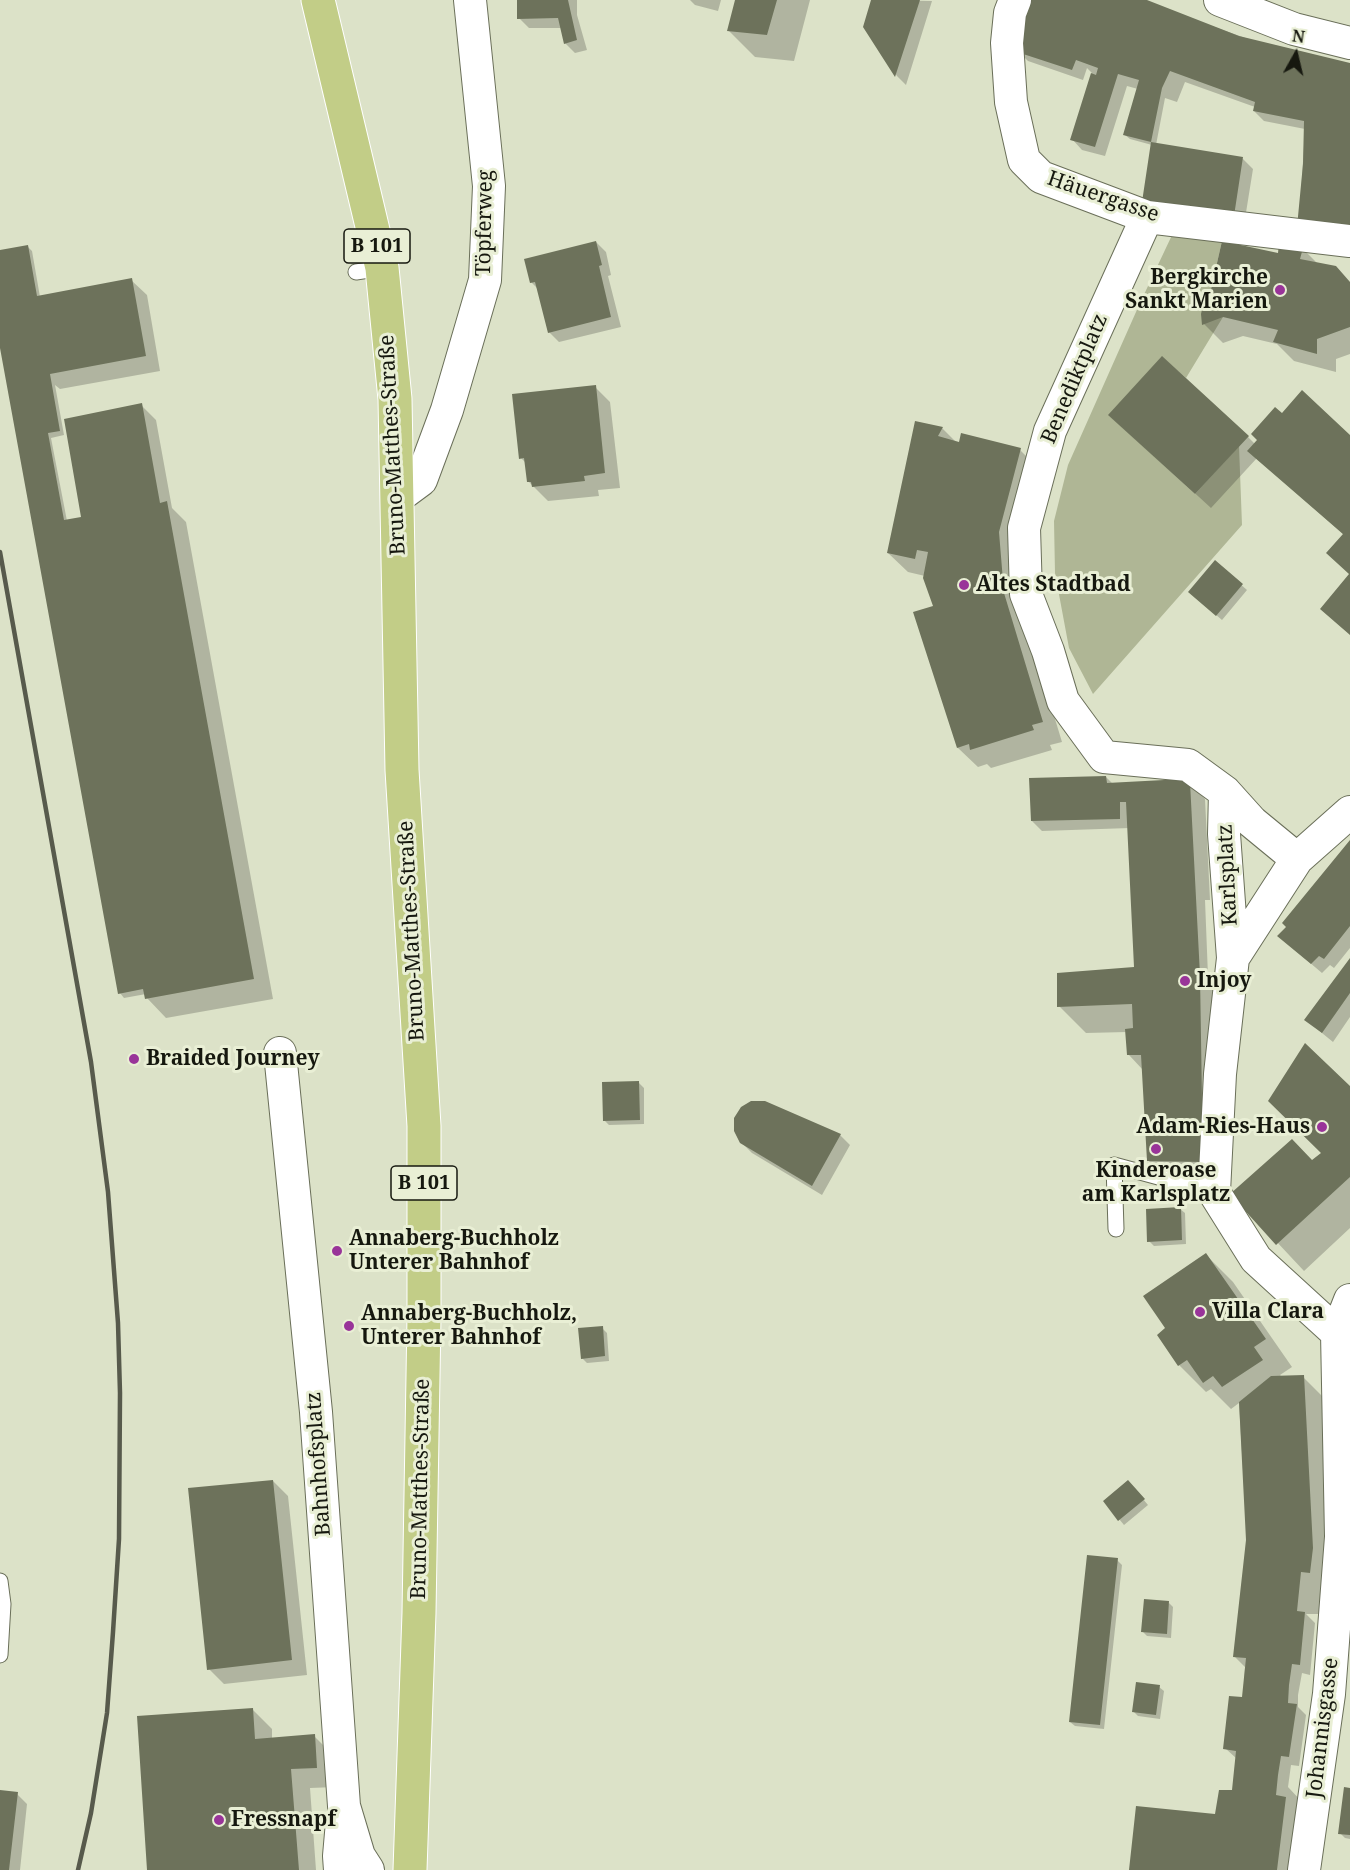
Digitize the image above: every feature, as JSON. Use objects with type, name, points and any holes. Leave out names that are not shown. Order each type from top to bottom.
[{"type":"main road","name":"Bruno-Matthes-Straße","points":[[318,0],[395,399],[402,770],[424,1126],[424,1317],[419,1613],[410,1870]]},
{"type":"street","name":"Töpferweg","points":[[398,497],[421,480],[447,410],[485,280],[489,186],[470,0]]},
{"type":"street","name":"Häuergasse","points":[[1015,0],[1010,13],[1007,43],[1011,102],[1024,160],[1041,177],[1147,217],[1350,241]]},
{"type":"street","points":[[1220,0],[1294,29],[1350,43]]},
{"type":"street","name":"Benediktplatz","points":[[1048,651],[1026,594],[1024,528],[1050,431],[1147,217]]},
{"type":"street","name":"Karlsplatz","points":[[1048,651],[1062,700],[1104,757],[1188,765],[1225,792],[1252,822],[1297,860]]},
{"type":"street","name":"Karlsplatz","points":[[1214,1192],[1220,1074],[1233,958],[1224,834],[1225,792]]},
{"type":"street","name":"Karlsplatz","points":[[1233,958],[1297,860],[1350,812]]},
{"type":"street","name":"Bahnhofsplatz","points":[[280,1053],[315,1412],[344,1806],[359,1856],[368,1870]]},
{"type":"street","points":[[1214,1192],[1256,1259],[1337,1333]]},
{"type":"street","name":"Johannisgasse","points":[[1304,1870],[1329,1694],[1341,1537],[1337,1333],[1350,1300]]},
{"type":"street","points":[[340,1870],[339,1856],[344,1806]]},
{"type":"lane","points":[[1116,1229],[1114,1165],[1214,1192]]},
{"type":"lane","points":[[0,1581],[3,1604],[0,1655]]},
{"type":"green space","points":[[1173,233],[1222,241],[1207,307],[1203,305],[1223,317],[1186,378],[1162,357],[1109,415],[1195,494],[1239,446],[1242,525],[1093,694],[1069,648],[1055,573],[1054,521],[1068,465]]},
{"type":"building","points":[[517,0],[568,0],[577,40],[564,44],[558,18],[517,19]]},
{"type":"building","points":[[735,0],[777,0],[767,35],[727,31]]},
{"type":"building","points":[[871,0],[920,0],[895,77],[863,27]]},
{"type":"building","points":[[1026,0],[1147,0],[1239,36],[1350,63],[1350,233],[1297,227],[1303,164],[1304,121],[1253,111],[1255,102],[1170,71],[1162,88],[1151,142],[1123,135],[1139,80],[1118,74],[1095,147],[1070,140],[1091,73],[1096,75],[1098,68],[1076,60],[1072,70],[1017,52]]},
{"type":"building","points":[[1151,142],[1243,157],[1234,216],[1142,202]]},
{"type":"building","points":[[596,241],[602,265],[599,266],[611,317],[548,333],[535,282],[530,283],[524,259]]},
{"type":"building","name":"Bergkirche Sankt Marien","points":[[1222,241],[1278,253],[1279,243],[1303,248],[1300,259],[1336,266],[1350,282],[1350,327],[1317,339],[1317,354],[1273,342],[1278,330],[1223,317],[1202,325],[1203,305],[1207,307]]},
{"type":"building","points":[[28,245],[37,296],[132,278],[146,356],[50,374],[60,431],[48,433],[64,520],[81,517],[64,419],[142,403],[160,503],[167,501],[254,979],[145,999],[143,989],[118,994],[0,348],[0,250]]},
{"type":"building","points":[[1162,356],[1249,436],[1195,494],[1108,415]]},
{"type":"building","points":[[596,385],[605,473],[584,476],[585,481],[532,487],[531,482],[527,482],[524,458],[519,459],[512,394]]},
{"type":"building","points":[[1302,390],[1350,435],[1350,635],[1320,609],[1349,574],[1326,553],[1343,534],[1247,451],[1257,440],[1251,434],[1275,407],[1282,413]]},
{"type":"building","name":"Altes Stadtbad","points":[[915,421],[943,427],[938,436],[959,442],[961,433],[1021,448],[999,532],[1004,593],[1043,722],[1032,725],[1034,730],[970,750],[969,744],[957,748],[913,612],[933,606],[923,578],[928,552],[917,550],[915,559],[887,553]]},
{"type":"building","points":[[1215,560],[1243,584],[1216,616],[1188,592]]},
{"type":"building","points":[[1106,776],[1107,783],[1183,779],[1183,782],[1190,782],[1200,975],[1203,1162],[1147,1161],[1141,1055],[1127,1055],[1125,1029],[1133,1028],[1132,1004],[1057,1007],[1057,973],[1134,967],[1126,802],[1120,802],[1120,819],[1031,821],[1029,778]]},
{"type":"building","points":[[1350,840],[1350,926],[1324,959],[1319,956],[1311,964],[1277,936],[1286,927],[1282,923]]},
{"type":"building","points":[[1350,958],[1350,993],[1322,1033],[1304,1020]]},
{"type":"building","points":[[1305,1043],[1350,1086],[1350,1177],[1276,1245],[1230,1194],[1292,1139],[1312,1160],[1321,1153],[1268,1101]]},
{"type":"building","points":[[639,1081],[640,1120],[603,1121],[602,1082]]},
{"type":"building","points":[[751,1101],[765,1101],[841,1134],[812,1186],[740,1143],[734,1131],[734,1118],[741,1107]]},
{"type":"building","points":[[1181,1207],[1182,1240],[1147,1242],[1146,1209]]},
{"type":"building","name":"Villa Clara","points":[[1206,1253],[1266,1339],[1254,1347],[1263,1360],[1222,1387],[1213,1376],[1203,1383],[1187,1360],[1178,1366],[1157,1335],[1165,1328],[1143,1296]]},
{"type":"building","points":[[603,1326],[605,1356],[581,1359],[578,1328]]},
{"type":"building","points":[[1304,1375],[1313,1548],[1310,1573],[1301,1572],[1297,1611],[1305,1612],[1300,1665],[1292,1664],[1288,1703],[1297,1704],[1289,1757],[1281,1756],[1278,1775],[1276,1795],[1286,1797],[1277,1870],[1129,1870],[1136,1806],[1215,1814],[1219,1790],[1232,1790],[1236,1751],[1223,1749],[1229,1696],[1242,1697],[1246,1658],[1233,1657],[1246,1540],[1239,1402],[1271,1376]]},
{"type":"building","points":[[273,1480],[292,1660],[207,1670],[188,1488]]},
{"type":"building","points":[[1128,1480],[1145,1499],[1118,1521],[1103,1501]]},
{"type":"building","points":[[1087,1555],[1118,1558],[1100,1725],[1069,1722]]},
{"type":"building","points":[[1144,1599],[1169,1601],[1167,1634],[1141,1632]]},
{"type":"building","points":[[1136,1682],[1160,1685],[1156,1715],[1132,1712]]},
{"type":"building","name":"Fressnapf","points":[[253,1708],[255,1739],[315,1734],[317,1768],[291,1769],[299,1870],[147,1870],[137,1716]]},
{"type":"building","points":[[1344,1787],[1350,1788],[1350,1835],[1338,1834]]},
{"type":"building","points":[[0,1790],[18,1792],[9,1870],[0,1870]]},
{"type":"railway","points":[[0,552],[91,1062],[108,1192],[118,1323],[119,1539],[113,1632],[107,1713],[91,1813],[78,1870]]},
{"type":"place","name":"Bergkirche Sankt Marien","points":[[1280,290]]},
{"type":"place","name":"Altes Stadtbad","points":[[964,585]]},
{"type":"place","name":"Injoy","points":[[1185,981]]},
{"type":"place","name":"Braided Journey","points":[[134,1059]]},
{"type":"place","name":"Adam-Ries-Haus","points":[[1322,1127]]},
{"type":"place","name":"Kinderoase am Karlsplatz","points":[[1156,1149]]},
{"type":"place","name":"Annaberg-Buchholz Unterer Bahnhof","points":[[337,1251]]},
{"type":"place","name":"Villa Clara","points":[[1200,1312]]},
{"type":"place","name":"Annaberg-Buchholz, Unterer Bahnhof","points":[[349,1326]]},
{"type":"place","name":"Fressnapf","points":[[219,1820]]}]
